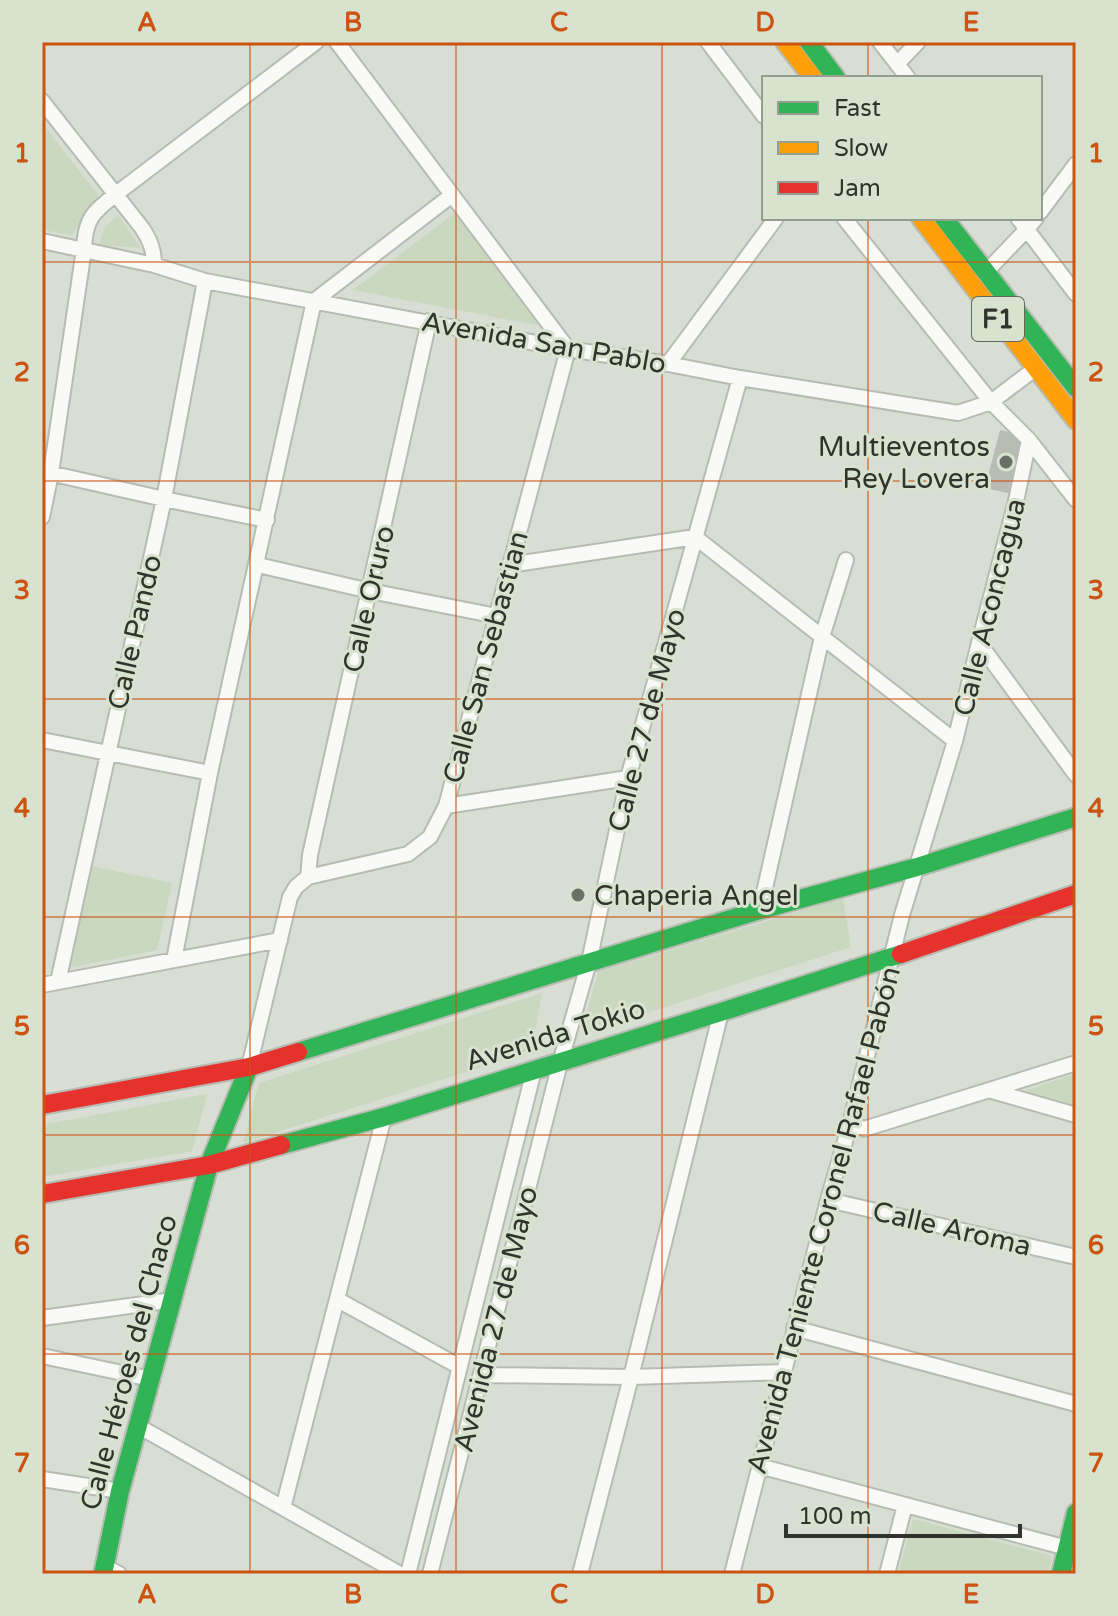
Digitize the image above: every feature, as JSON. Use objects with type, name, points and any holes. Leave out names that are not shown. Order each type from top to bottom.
[{"type":"main road","points":[[785,42],[811,76]]},
{"type":"main road","points":[[809,42],[834,76]]},
{"type":"main road","name":"F1","points":[[923,220],[1076,420]]},
{"type":"main road","name":"F1","points":[[946,220],[1076,388]]},
{"type":"main road","name":"Avenida Tokio","points":[[42,1105],[249,1067],[760,910],[917,867],[1076,817]]},
{"type":"main road","name":"Avenida Tokio","points":[[42,1194],[209,1165],[384,1117],[721,1012],[1076,894]]},
{"type":"main road","name":"Calle Héroes del Chaco","points":[[109,1571],[120,1491],[209,1165],[249,1067]]},
{"type":"main road","points":[[1061,1574],[1076,1513]]},
{"type":"street","points":[[42,517],[85,230],[92,216],[116,194],[316,42]]},
{"type":"street","points":[[337,42],[568,349]]},
{"type":"street","points":[[708,42],[762,113]]},
{"type":"street","points":[[880,42],[906,76]]},
{"type":"street","points":[[897,64],[918,42]]},
{"type":"street","points":[[42,101],[150,240],[154,265]]},
{"type":"street","points":[[1042,209],[1076,164]]},
{"type":"street","points":[[174,960],[210,773],[314,301],[452,195]]},
{"type":"street","points":[[668,364],[775,220]]},
{"type":"street","points":[[846,220],[991,402],[1029,440],[1076,500]]},
{"type":"street","points":[[986,272],[1027,222],[1076,294]]},
{"type":"street","name":"Avenida San Pablo","points":[[42,241],[154,265],[205,281],[568,349],[958,413],[991,402],[1036,368]]},
{"type":"street","name":"Calle Pando","points":[[58,982],[164,499],[205,281]]},
{"type":"street","name":"Calle Oruro","points":[[308,877],[310,855],[429,321]]},
{"type":"street","name":"Calle San Sebastian","points":[[308,877],[408,854],[430,837],[446,806],[568,349]]},
{"type":"street","name":"Calle 27 de Mayo","points":[[560,1063],[589,962],[628,778],[740,378]]},
{"type":"street","name":"Calle Aconcagua","points":[[917,867],[955,741],[1029,440]]},
{"type":"street","points":[[47,472],[267,520]]},
{"type":"street","points":[[509,565],[695,537],[955,741]]},
{"type":"street","points":[[760,910],[822,637],[846,560]]},
{"type":"street","points":[[258,565],[497,616]]},
{"type":"street","points":[[979,643],[1076,775]]},
{"type":"street","points":[[42,740],[210,773]]},
{"type":"street","points":[[446,806],[628,778]]},
{"type":"street","name":"Avenida Teniente Coronel Rafael Pabón","points":[[732,1574],[917,867]]},
{"type":"street","points":[[249,1067],[290,897],[308,877]]},
{"type":"street","points":[[42,985],[280,940]]},
{"type":"street","points":[[580,1574],[721,1012]]},
{"type":"street","name":"Avenida 27 de Mayo","points":[[430,1574],[560,1063]]},
{"type":"street","points":[[850,1124],[864,1129],[1076,1063]]},
{"type":"street","name":"Avenida 27 de Mayo","points":[[408,1574],[534,1070]]},
{"type":"street","points":[[992,1091],[1076,1115]]},
{"type":"street","points":[[283,1508],[384,1117]]},
{"type":"street","name":"Calle Aroma","points":[[828,1200],[1076,1257]]},
{"type":"street","points":[[42,1318],[173,1300]]},
{"type":"street","points":[[338,1300],[460,1367]]},
{"type":"street","points":[[794,1328],[1076,1404]]},
{"type":"street","points":[[42,1356],[151,1379]]},
{"type":"street","points":[[481,1375],[631,1377],[783,1372]]},
{"type":"street","points":[[138,1426],[400,1574]]},
{"type":"street","points":[[759,1466],[1067,1548]]},
{"type":"street","points":[[42,1479],[120,1491]]},
{"type":"street","points":[[887,1574],[905,1505]]},
{"type":"green space","points":[[42,123],[98,195],[72,235],[42,230]]},
{"type":"green space","points":[[456,212],[542,326],[353,290]]},
{"type":"green space","points":[[118,215],[141,248],[99,245],[105,227]]},
{"type":"green space","points":[[87,865],[172,883],[157,950],[68,968],[65,965]]},
{"type":"green space","points":[[843,898],[851,947],[581,1034],[598,972]]},
{"type":"green space","points":[[542,993],[532,1051],[243,1143],[259,1083]]},
{"type":"green space","points":[[1076,1073],[1076,1107],[1025,1091]]},
{"type":"green space","points":[[207,1094],[192,1151],[42,1177],[42,1125]]},
{"type":"green space","points":[[913,1519],[1052,1556],[1048,1574],[898,1574]]},
{"type":"building","name":"Multieventos Rey Lovera","points":[[1000,430],[1026,436],[1012,494],[985,488]]},
{"type":"traffic: fast","points":[[809,42],[834,76]]},
{"type":"traffic: fast","points":[[946,220],[1076,388]]},
{"type":"traffic: fast","points":[[298,1052],[1076,817]]},
{"type":"traffic: fast","points":[[281,1145],[384,1117],[901,954]]},
{"type":"traffic: fast","points":[[103,1574],[120,1491],[209,1165],[249,1067]]},
{"type":"traffic: fast","points":[[1061,1574],[1076,1513]]},
{"type":"traffic: slow","points":[[785,42],[811,76]]},
{"type":"traffic: slow","points":[[923,220],[1076,420]]},
{"type":"traffic: jam","points":[[901,954],[1076,894]]},
{"type":"traffic: jam","points":[[42,1105],[249,1067],[298,1052]]},
{"type":"traffic: jam","points":[[42,1194],[209,1165],[281,1145]]},
{"type":"place","name":"Multieventos Rey Lovera","points":[[1006,462]]},
{"type":"place","name":"Chaperia Angel","points":[[578,895]]}]
